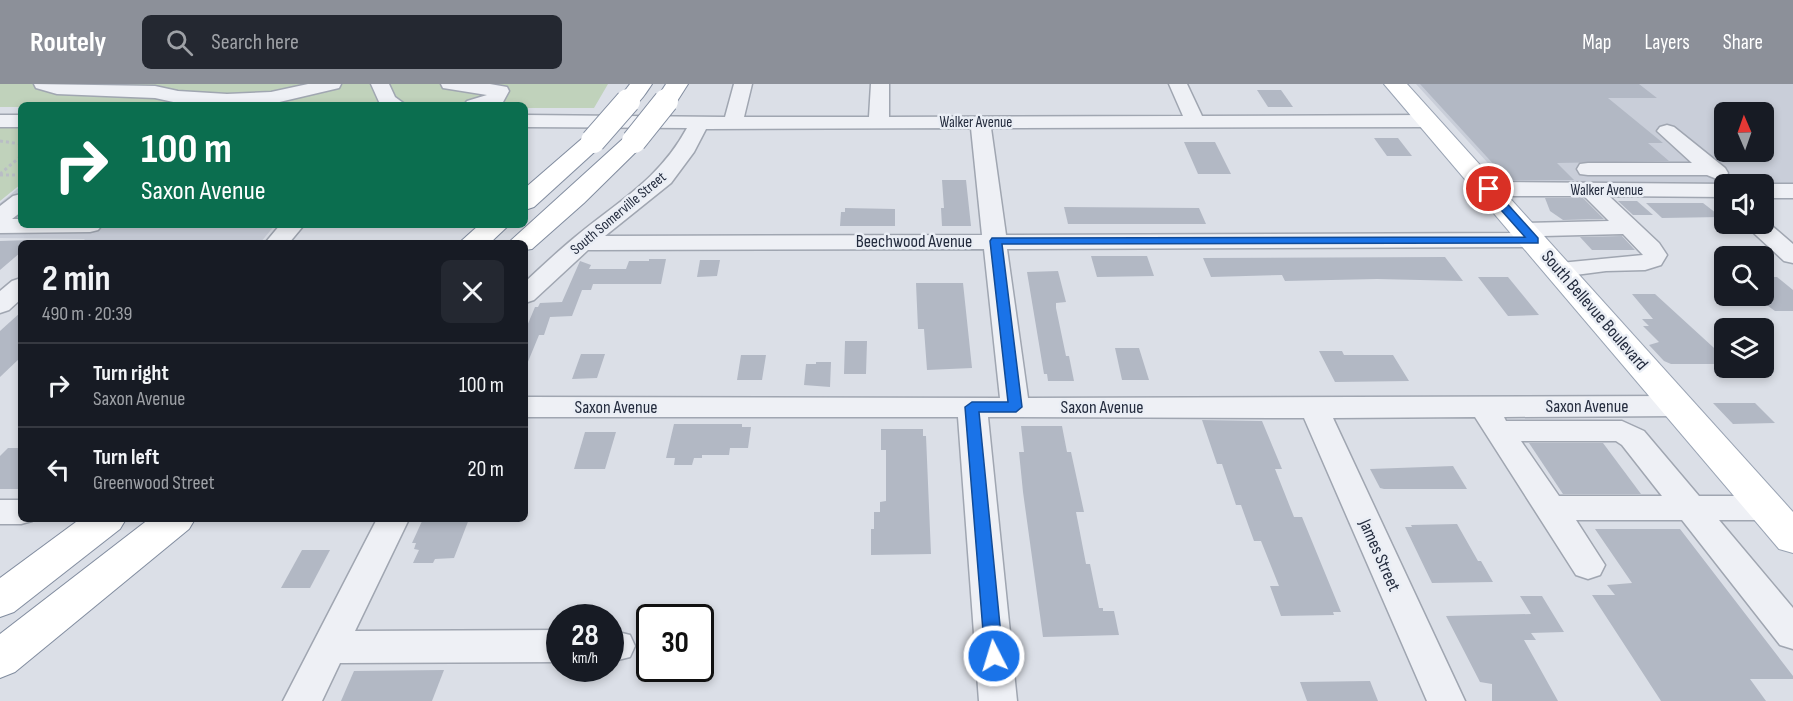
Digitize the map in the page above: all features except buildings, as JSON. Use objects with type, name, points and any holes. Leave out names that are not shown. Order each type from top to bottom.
[{"type":"main road","name":"South Bellevue Boulevard","points":[[1395,84],[1793,538]]},
{"type":"main road","points":[[526,240],[575,198],[634,141],[671,92]]},
{"type":"main road","points":[[528,199],[593,141],[635,93]]},
{"type":"main road","points":[[477,240],[492,228]]},
{"type":"main road","points":[[0,600],[103,522]]},
{"type":"main road","points":[[0,659],[172,522]]},
{"type":"street","points":[[44,84],[155,88],[178,97],[227,100],[271,98],[332,84]]},
{"type":"street","points":[[380,84],[387,100],[391,102]]},
{"type":"street","points":[[450,84],[500,91],[496,98],[483,102]]},
{"type":"street","points":[[733,123],[743,84]]},
{"type":"street","points":[[879,121],[880,84]]},
{"type":"street","points":[[1178,84],[1195,120]]},
{"type":"street","points":[[0,121],[18,121]]},
{"type":"street","name":"Walker Avenue","points":[[528,121],[733,123],[1428,121]]},
{"type":"street","name":"South Somerville Street","points":[[528,292],[582,243],[663,178],[684,152],[700,122]]},
{"type":"street","points":[[980,122],[1016,407]]},
{"type":"street","points":[[1667,131],[1714,178]]},
{"type":"street","points":[[1560,270],[1606,264],[1645,263],[1652,260],[1655,255],[1589,179]]},
{"type":"street","name":"Walker Avenue","points":[[1489,189],[1589,179],[1714,186]]},
{"type":"street","points":[[1774,191],[1793,191]]},
{"type":"street","points":[[0,217],[18,204]]},
{"type":"street","points":[[0,226],[18,226]]},
{"type":"street","name":"Beechwood Avenue","points":[[582,243],[1529,235],[1629,227]]},
{"type":"street","points":[[280,240],[290,228]]},
{"type":"street","points":[[1768,234],[1793,256]]},
{"type":"street","points":[[0,305],[18,289]]},
{"type":"street","name":"Saxon Avenue","points":[[528,407],[1314,408],[1489,419],[1678,405]]},
{"type":"street","points":[[972,407],[998,701]]},
{"type":"street","name":"James Street","points":[[1314,408],[1446,701]]},
{"type":"street","points":[[1489,419],[1588,565]]},
{"type":"street","points":[[1489,419],[1622,431],[1634,438],[1793,634]]},
{"type":"street","points":[[1549,508],[1767,508]]},
{"type":"street","points":[[0,512],[18,512]]},
{"type":"street","points":[[302,701],[392,522]]},
{"type":"street","points":[[329,647],[546,646]]},
{"type":"path","points":[[0,141],[18,144]]},
{"type":"path","points":[[0,174],[18,159]]},
{"type":"path","points":[[0,174],[18,175]]},
{"type":"shaded area","points":[[1416,84],[1793,84],[1793,186],[1774,186],[1774,174],[1714,174],[1714,185],[1507,184]]},
{"type":"shaded area","points":[[18,188],[18,228],[272,228],[262,240],[0,238],[0,203]]},
{"type":"green space","points":[[0,84],[608,84],[594,108],[528,108],[528,102],[18,102],[18,107],[0,107]]},
{"type":"green space","points":[[0,127],[18,127],[18,186],[0,201]]},
{"type":"route","points":[[994,656],[972,407],[1016,407],[996,241],[1534,240],[1489,189]]}]
